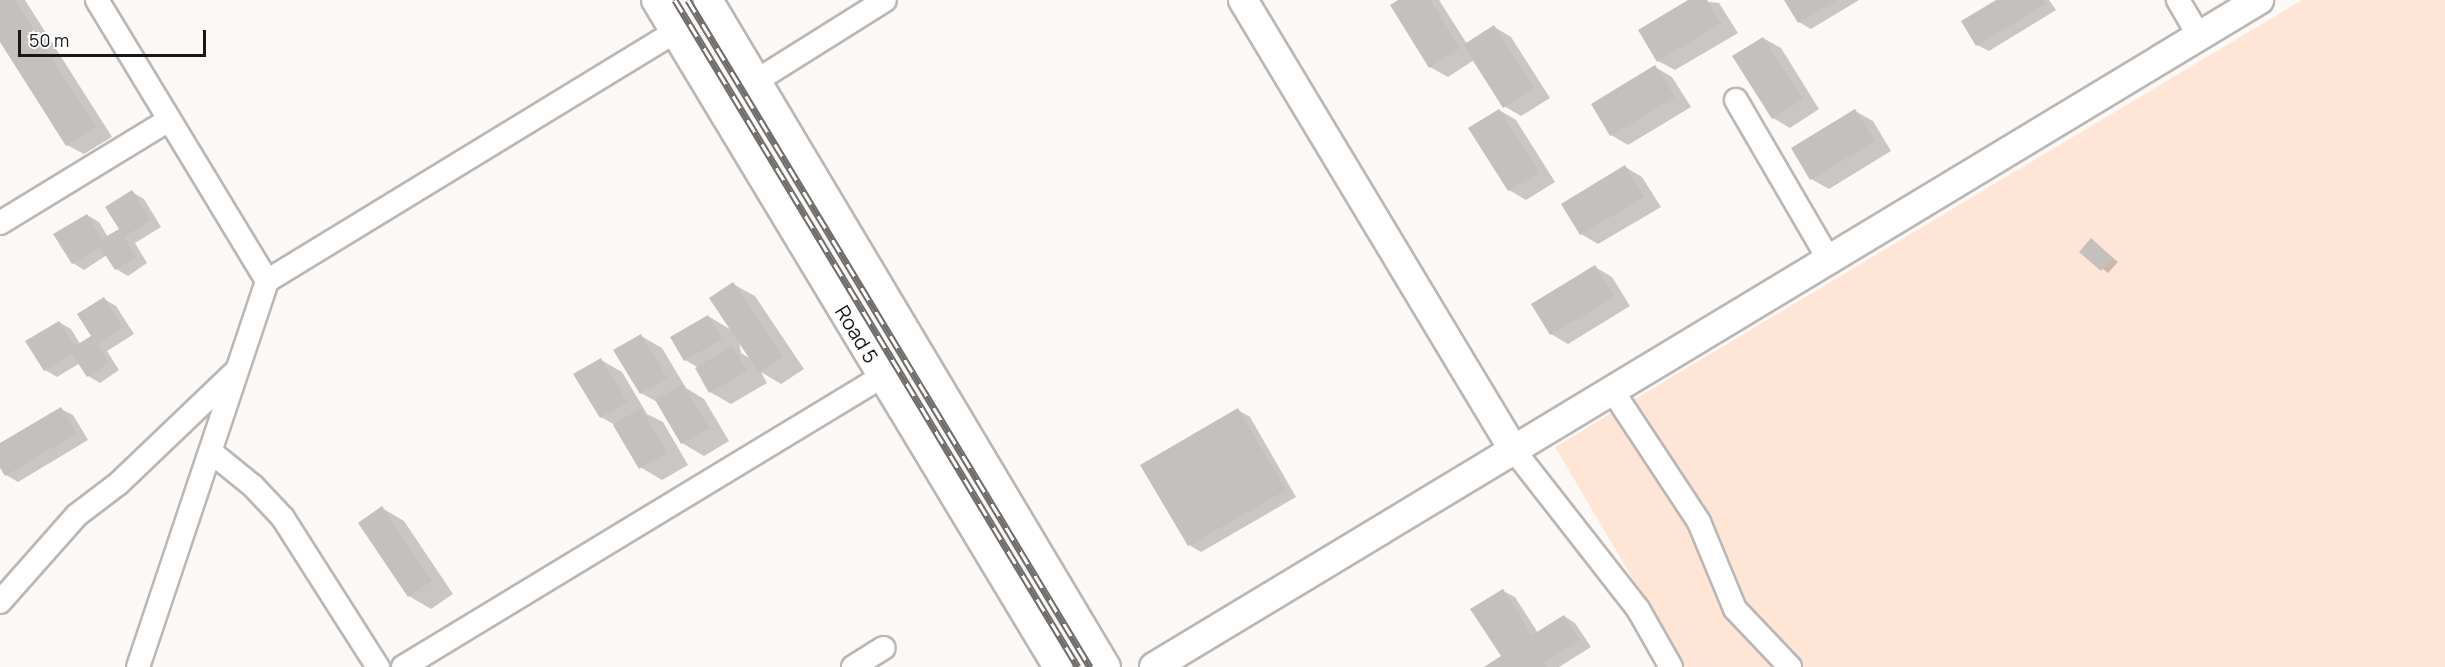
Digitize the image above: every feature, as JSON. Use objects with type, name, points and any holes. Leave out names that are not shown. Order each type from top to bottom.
[{"type":"street","points":[[97,0],[267,281]]},
{"type":"street","name":"Road 5","points":[[656,0],[1058,667]]},
{"type":"street","points":[[708,0],[1106,667]]},
{"type":"street","points":[[756,81],[885,0]]},
{"type":"street","points":[[1243,0],[1513,449],[1638,609],[1671,667]]},
{"type":"street","points":[[2178,0],[2199,36]]},
{"type":"street","points":[[1154,667],[2259,0]]},
{"type":"street","points":[[138,667],[267,281],[675,32]]},
{"type":"street","points":[[1736,100],[1828,260]]},
{"type":"street","points":[[0,223],[170,120]]},
{"type":"street","points":[[0,602],[77,515],[128,475],[238,369]]},
{"type":"street","points":[[403,667],[883,376]]},
{"type":"street","points":[[1612,390],[1699,522],[1735,609],[1790,667]]},
{"type":"street","points":[[211,452],[253,486],[283,518],[378,667]]},
{"type":"street","points":[[853,667],[884,648]]},
{"type":"shaded area","points":[[2302,0],[2445,0],[2445,667],[1685,667],[1555,447]]},
{"type":"building","points":[[0,0],[15,0],[96,127],[66,146],[0,42]]},
{"type":"building","points":[[1398,0],[1430,0],[1460,48],[1429,68],[1390,5]]},
{"type":"building","points":[[1688,0],[1707,0],[1721,23],[1657,62],[1638,30]]},
{"type":"building","points":[[1784,0],[1837,0],[1798,23]]},
{"type":"building","points":[[1996,0],[2043,0],[2045,4],[1976,46],[1961,21]]},
{"type":"building","points":[[1494,25],[1534,88],[1503,108],[1463,45]]},
{"type":"building","points":[[1763,37],[1803,99],[1772,119],[1732,56]]},
{"type":"building","points":[[1655,65],[1675,97],[1610,136],[1591,104]]},
{"type":"building","points":[[1499,109],[1539,172],[1508,191],[1468,128]]},
{"type":"building","points":[[1855,109],[1875,141],[1810,180],[1791,148]]},
{"type":"building","points":[[1625,165],[1644,197],[1580,235],[1561,204]]},
{"type":"building","points":[[132,190],[151,220],[124,237],[136,257],[115,270],[100,247],[72,264],[53,234],[87,214],[102,239],[119,229],[105,207]]},
{"type":"building","points":[[2091,238],[2113,258],[2101,271],[2079,252]]},
{"type":"building","points":[[1595,265],[1614,297],[1550,335],[1531,304]]},
{"type":"building","points":[[733,282],[783,356],[759,373],[709,298]]},
{"type":"building","points":[[104,297],[123,327],[96,344],[109,363],[87,377],[72,354],[44,371],[25,341],[59,321],[75,346],[91,336],[77,314]]},
{"type":"building","points":[[708,315],[722,339],[684,361],[670,337]]},
{"type":"building","points":[[641,334],[667,378],[640,394],[613,350]]},
{"type":"building","points":[[732,346],[747,371],[709,393],[695,368]]},
{"type":"building","points":[[601,358],[627,402],[600,418],[573,374]]},
{"type":"building","points":[[683,384],[709,428],[681,444],[655,400]]},
{"type":"building","points":[[61,407],[77,433],[5,476],[0,468],[0,443]]},
{"type":"building","points":[[641,408],[667,452],[639,469],[613,425]]},
{"type":"building","points":[[1238,408],[1286,490],[1188,546],[1140,465]]},
{"type":"building","points":[[382,506],[432,581],[408,597],[358,523]]},
{"type":"building","points":[[1503,589],[1532,635],[1564,615],[1580,640],[1544,663],[1547,667],[1484,667],[1501,656],[1470,609]]},
{"type":"railway","points":[[675,0],[1078,667]]},
{"type":"railway","points":[[688,0],[1090,667]]}]
